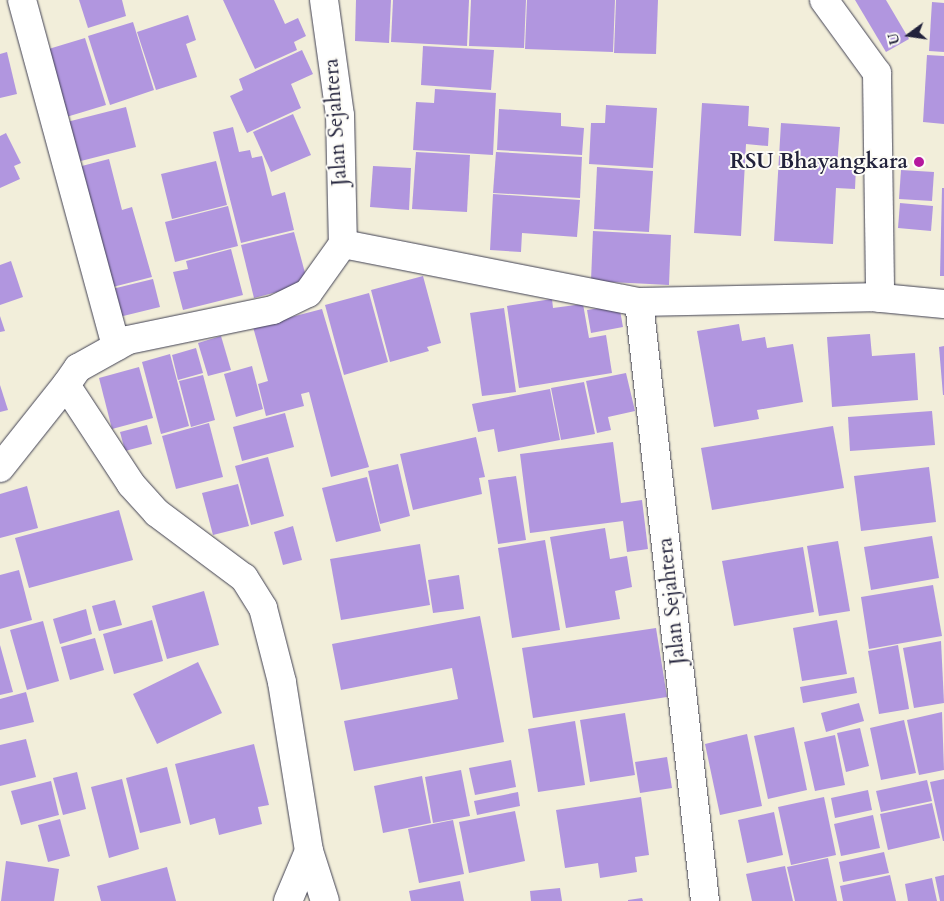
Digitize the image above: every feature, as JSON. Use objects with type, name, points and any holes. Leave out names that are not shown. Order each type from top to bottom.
[{"type":"street","points":[[22,0],[116,346]]},
{"type":"street","name":"Jalan Sejahtera","points":[[324,0],[340,115],[344,244]]},
{"type":"street","points":[[824,0],[877,73],[880,298]]},
{"type":"street","points":[[0,468],[78,368],[116,346],[273,310],[308,293],[344,244],[639,302],[880,298],[944,304]]},
{"type":"street","name":"Jalan Sejahtera","points":[[639,302],[705,901]]},
{"type":"street","points":[[66,385],[138,492],[157,513],[244,578],[263,608],[282,682],[309,851],[325,901]]},
{"type":"street","points":[[288,901],[309,851]]},
{"type":"building","points":[[79,0],[122,0],[126,16],[88,28]]},
{"type":"building","points":[[223,0],[274,0],[285,24],[298,18],[306,36],[294,42],[297,50],[255,69]]},
{"type":"building","points":[[356,0],[391,0],[389,43],[355,41]]},
{"type":"building","points":[[393,0],[469,0],[467,46],[391,42]]},
{"type":"building","points":[[471,0],[526,0],[524,48],[469,46]]},
{"type":"building","points":[[527,0],[615,0],[613,52],[525,49]]},
{"type":"building","points":[[616,0],[658,0],[656,54],[614,53]]},
{"type":"building","points":[[855,0],[886,0],[909,39],[886,52]]},
{"type":"building","points":[[932,2],[944,3],[944,52],[929,51]]},
{"type":"building","points":[[188,15],[196,40],[186,44],[197,77],[156,90],[137,32]]},
{"type":"building","points":[[133,22],[154,90],[110,105],[88,36]]},
{"type":"building","points":[[85,38],[106,105],[63,118],[42,51]]},
{"type":"building","points":[[423,46],[494,50],[491,90],[421,85]]},
{"type":"building","points":[[302,50],[313,74],[291,84],[301,108],[247,133],[230,96],[243,90],[239,79]]},
{"type":"building","points":[[7,52],[17,94],[0,98],[0,54]]},
{"type":"building","points":[[927,55],[944,56],[944,124],[923,122]]},
{"type":"building","points":[[435,89],[496,93],[493,155],[413,150],[416,102],[434,103]]},
{"type":"building","points":[[702,103],[749,106],[748,126],[769,128],[768,146],[746,144],[741,236],[694,233]]},
{"type":"building","points":[[606,105],[657,108],[653,168],[589,164],[591,123],[605,123]]},
{"type":"building","points":[[126,107],[136,147],[73,163],[63,123]]},
{"type":"building","points":[[499,109],[561,113],[561,126],[584,128],[582,155],[497,150]]},
{"type":"building","points":[[293,114],[311,155],[271,172],[253,132]]},
{"type":"building","points":[[781,123],[840,127],[837,166],[856,167],[855,189],[836,188],[833,244],[774,241]]},
{"type":"building","points":[[233,127],[239,152],[250,150],[252,158],[262,156],[272,196],[285,192],[294,230],[241,243],[213,132]]},
{"type":"building","points":[[6,133],[21,163],[14,166],[20,179],[0,188],[0,136]]},
{"type":"building","points":[[416,152],[470,155],[467,212],[412,209]]},
{"type":"building","points":[[496,152],[582,157],[580,198],[493,193]]},
{"type":"building","points":[[109,159],[122,210],[132,207],[152,277],[101,290],[74,168]]},
{"type":"building","points":[[216,161],[227,205],[172,219],[161,174]]},
{"type":"building","points":[[373,166],[411,168],[409,210],[370,207]]},
{"type":"building","points":[[597,167],[653,171],[649,232],[594,229]]},
{"type":"building","points":[[901,170],[934,172],[932,201],[899,199]]},
{"type":"building","points":[[942,188],[944,188],[944,276],[940,276]]},
{"type":"building","points":[[493,194],[580,200],[577,237],[522,233],[521,252],[490,250]]},
{"type":"building","points":[[900,203],[933,206],[931,231],[898,228]]},
{"type":"building","points":[[228,206],[238,246],[175,262],[165,222]]},
{"type":"building","points":[[593,231],[671,235],[669,285],[591,281]]},
{"type":"building","points":[[294,232],[308,284],[254,298],[241,245]]},
{"type":"building","points":[[231,249],[243,295],[183,310],[173,272],[188,269],[186,261]]},
{"type":"building","points":[[11,261],[23,297],[0,305],[0,265]]},
{"type":"building","points":[[423,276],[441,343],[427,347],[429,351],[390,362],[371,290]]},
{"type":"building","points":[[153,279],[160,307],[115,318],[108,290]]},
{"type":"building","points":[[369,293],[388,362],[344,375],[325,305]]},
{"type":"building","points":[[552,299],[553,308],[583,304],[589,338],[606,335],[612,373],[519,388],[507,306]]},
{"type":"building","points":[[619,305],[623,327],[591,333],[587,310]]},
{"type":"building","points":[[504,308],[516,392],[482,396],[470,313]]},
{"type":"building","points":[[322,309],[369,467],[331,477],[309,392],[301,394],[304,406],[266,416],[258,384],[268,381],[253,327]]},
{"type":"building","points":[[0,316],[5,331],[0,332]]},
{"type":"building","points":[[739,324],[742,341],[765,337],[767,348],[793,344],[803,402],[757,410],[759,419],[714,427],[697,331]]},
{"type":"building","points":[[870,334],[872,356],[915,353],[918,400],[832,407],[827,337]]},
{"type":"building","points":[[221,336],[231,370],[208,376],[198,343]]},
{"type":"building","points":[[944,346],[944,395],[943,395],[939,347]]},
{"type":"building","points":[[196,348],[203,373],[178,380],[172,355]]},
{"type":"building","points":[[170,354],[189,426],[161,434],[142,362]]},
{"type":"building","points":[[252,366],[263,409],[236,417],[224,374]]},
{"type":"building","points":[[139,367],[153,418],[112,429],[99,378]]},
{"type":"building","points":[[626,373],[635,411],[608,417],[611,430],[597,433],[586,381]]},
{"type":"building","points":[[203,375],[215,420],[191,427],[179,381]]},
{"type":"building","points":[[584,382],[595,434],[561,440],[551,388]]},
{"type":"building","points":[[0,385],[8,410],[0,412]]},
{"type":"building","points":[[550,389],[560,440],[498,452],[494,429],[478,432],[472,404]]},
{"type":"building","points":[[932,411],[935,445],[850,451],[848,417]]},
{"type":"building","points":[[285,413],[294,447],[242,461],[233,427]]},
{"type":"building","points":[[209,423],[223,477],[176,489],[162,436]]},
{"type":"building","points":[[147,425],[152,444],[125,451],[120,432]]},
{"type":"building","points":[[833,426],[844,488],[712,510],[701,448]]},
{"type":"building","points":[[476,437],[485,477],[479,478],[482,494],[413,510],[400,454]]},
{"type":"building","points":[[613,442],[621,503],[642,500],[648,549],[627,552],[623,521],[530,533],[520,454]]},
{"type":"building","points":[[268,457],[284,516],[251,525],[235,466]]},
{"type":"building","points":[[398,464],[410,516],[380,524],[368,471]]},
{"type":"building","points":[[929,467],[936,522],[861,531],[854,476]]},
{"type":"building","points":[[516,476],[526,540],[498,544],[488,480]]},
{"type":"building","points":[[367,477],[381,531],[336,542],[322,488]]},
{"type":"building","points":[[238,484],[249,526],[213,535],[202,493]]},
{"type":"building","points":[[27,486],[38,528],[0,538],[0,494]]},
{"type":"building","points":[[119,510],[133,560],[29,588],[15,538]]},
{"type":"building","points":[[293,526],[302,560],[283,565],[274,532]]},
{"type":"building","points":[[605,528],[610,559],[627,556],[632,587],[615,591],[620,619],[566,628],[550,537]]},
{"type":"building","points":[[932,536],[939,578],[871,590],[864,547]]},
{"type":"building","points":[[545,540],[560,630],[512,638],[498,548]]},
{"type":"building","points":[[838,541],[850,611],[819,616],[807,546]]},
{"type":"building","points":[[420,544],[430,605],[341,620],[330,559]]},
{"type":"building","points":[[803,547],[814,612],[734,626],[722,561]]},
{"type":"building","points":[[19,570],[32,620],[0,629],[0,575]]},
{"type":"building","points":[[459,575],[464,609],[433,613],[428,580]]},
{"type":"building","points":[[933,585],[942,636],[869,649],[861,597]]},
{"type":"building","points":[[204,591],[219,645],[167,659],[152,606]]},
{"type":"building","points":[[115,600],[122,625],[99,631],[92,606]]},
{"type":"building","points":[[86,609],[92,634],[60,644],[53,619]]},
{"type":"building","points":[[480,616],[504,742],[354,771],[344,721],[458,699],[452,668],[341,690],[332,644]]},
{"type":"building","points":[[152,620],[163,661],[114,674],[103,634]]},
{"type":"building","points":[[837,620],[847,674],[802,681],[793,628]]},
{"type":"building","points":[[43,621],[59,681],[27,690],[10,630]]},
{"type":"building","points":[[656,628],[667,697],[533,718],[522,648]]},
{"type":"building","points":[[95,638],[104,670],[70,680],[61,647]]},
{"type":"building","points":[[941,641],[944,703],[914,708],[903,648]]},
{"type":"building","points":[[0,645],[13,692],[0,695]]},
{"type":"building","points":[[898,645],[909,709],[879,714],[868,651]]},
{"type":"building","points":[[198,662],[222,713],[157,744],[133,694]]},
{"type":"building","points":[[854,677],[857,693],[803,703],[800,687]]},
{"type":"building","points":[[26,692],[34,722],[0,730],[0,699]]},
{"type":"building","points":[[859,703],[864,721],[826,732],[821,713]]},
{"type":"building","points":[[942,712],[944,770],[919,775],[907,720]]},
{"type":"building","points":[[625,713],[635,775],[590,782],[580,720]]},
{"type":"building","points":[[904,720],[916,773],[881,780],[870,728]]},
{"type":"building","points":[[575,721],[585,785],[538,792],[528,729]]},
{"type":"building","points":[[794,727],[807,790],[768,799],[754,736]]},
{"type":"building","points":[[860,728],[869,766],[846,772],[837,733]]},
{"type":"building","points":[[747,734],[762,806],[720,815],[705,744]]},
{"type":"building","points":[[835,735],[845,785],[815,791],[804,742]]},
{"type":"building","points":[[26,739],[36,777],[0,786],[0,745]]},
{"type":"building","points":[[254,744],[269,805],[258,807],[262,824],[219,835],[215,818],[190,825],[175,764]]},
{"type":"building","points":[[667,757],[672,788],[640,793],[635,762]]},
{"type":"building","points":[[511,760],[516,787],[475,795],[469,768]]},
{"type":"building","points":[[167,767],[181,823],[140,833],[126,778]]},
{"type":"building","points":[[461,770],[470,816],[433,823],[425,777]]},
{"type":"building","points":[[77,772],[86,809],[63,815],[53,778]]},
{"type":"building","points":[[422,776],[431,823],[383,833],[374,786]]},
{"type":"building","points":[[122,779],[139,849],[109,858],[91,787]]},
{"type":"building","points":[[944,779],[944,841],[943,841],[930,782]]},
{"type":"building","points":[[927,780],[932,801],[881,812],[876,791]]},
{"type":"building","points":[[51,781],[59,815],[21,825],[11,791]]},
{"type":"building","points":[[868,790],[872,810],[835,818],[831,798]]},
{"type":"building","points":[[518,792],[520,806],[477,815],[474,801]]},
{"type":"building","points":[[641,797],[649,855],[635,857],[637,872],[600,878],[598,863],[565,868],[556,810]]},
{"type":"building","points":[[824,797],[836,855],[791,865],[778,807]]},
{"type":"building","points":[[932,803],[940,838],[888,850],[880,814]]},
{"type":"building","points":[[515,811],[525,861],[469,873],[459,822]]},
{"type":"building","points":[[774,812],[783,855],[747,863],[738,820]]},
{"type":"building","points":[[873,815],[880,848],[841,856],[834,824]]},
{"type":"building","points":[[60,819],[70,856],[48,862],[38,825]]},
{"type":"building","points":[[453,820],[464,874],[419,883],[408,829]]},
{"type":"building","points":[[884,852],[889,873],[843,882],[839,862]]},
{"type":"building","points":[[828,858],[837,901],[795,901],[787,867]]},
{"type":"building","points":[[6,861],[59,869],[54,901],[1,901]]},
{"type":"building","points":[[785,866],[793,901],[752,901],[746,874]]},
{"type":"building","points":[[167,867],[176,901],[101,901],[97,886]]},
{"type":"building","points":[[890,875],[896,901],[843,901],[840,886]]},
{"type":"building","points":[[944,875],[944,901],[940,901],[935,877]]},
{"type":"building","points":[[932,878],[937,901],[908,901],[905,884]]},
{"type":"building","points":[[460,881],[464,901],[411,901],[409,891]]},
{"type":"building","points":[[560,888],[562,901],[531,901],[530,891]]},
{"type":"building","points":[[642,898],[643,901],[628,901],[628,900]]},
{"type":"place","name":"RSU Bhayangkara","points":[[919,162]]}]
